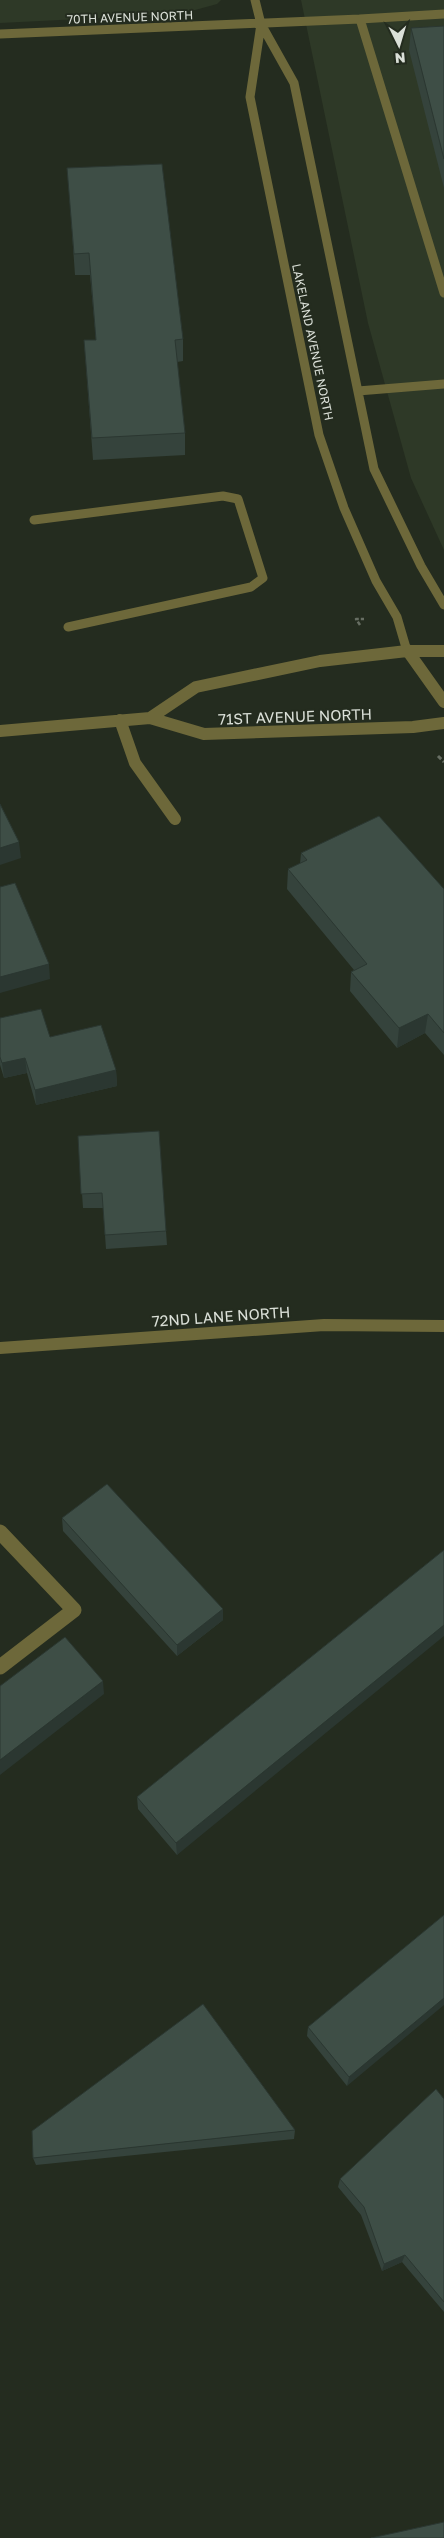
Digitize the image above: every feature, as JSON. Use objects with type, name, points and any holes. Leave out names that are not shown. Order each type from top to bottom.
[{"type":"street","name":"LAKELAND AVENUE NORTH","points":[[255,0],[261,24],[294,84],[374,469],[421,566],[444,605]]},
{"type":"street","name":"70TH AVENUE NORTH","points":[[0,34],[261,24],[444,14]]},
{"type":"street","points":[[360,18],[444,293]]},
{"type":"street","name":"LAKELAND AVENUE NORTH","points":[[261,24],[250,97],[319,435],[344,508],[376,581],[397,617],[407,651],[444,702]]},
{"type":"street","points":[[358,391],[444,384]]},
{"type":"street","points":[[34,520],[223,496],[238,500],[263,578],[251,587],[68,628]]},
{"type":"street","points":[[150,718],[196,687],[320,661],[407,651],[444,651]]},
{"type":"street","name":"71ST AVENUE NORTH","points":[[0,731],[150,718],[204,734],[413,727],[444,723]]},
{"type":"street","points":[[120,720],[135,763],[175,819]]},
{"type":"street","name":"72ND LANE NORTH","points":[[0,1348],[324,1326],[444,1326]]},
{"type":"street","points":[[0,1532],[74,1610],[0,1667]]},
{"type":"path","points":[[437,755],[444,762]]},
{"type":"shaded area","points":[[0,0],[221,0],[217,4],[195,10],[139,16],[0,23]]},
{"type":"shaded area","points":[[301,0],[444,0],[444,550],[411,478],[368,323]]},
{"type":"building","points":[[444,26],[444,159],[411,28]]},
{"type":"building","points":[[162,164],[183,339],[175,340],[185,433],[92,438],[84,340],[96,340],[89,253],[74,254],[67,168]]},
{"type":"building","points":[[0,804],[19,842],[0,848]]},
{"type":"building","points":[[379,816],[444,889],[444,1033],[428,1014],[399,1028],[351,972],[367,964],[288,869],[307,860],[301,853]]},
{"type":"building","points":[[15,883],[49,964],[0,977],[0,887]]},
{"type":"building","points":[[41,1009],[50,1037],[101,1025],[116,1070],[35,1090],[25,1058],[2,1063],[0,1057],[0,1018]]},
{"type":"building","points":[[159,1131],[166,1231],[105,1235],[102,1193],[81,1194],[78,1136]]},
{"type":"building","points":[[107,1484],[223,1609],[177,1645],[62,1518]]},
{"type":"building","points":[[444,1550],[444,1625],[176,1843],[137,1797]]},
{"type":"building","points":[[65,1637],[103,1681],[0,1760],[0,1686]]},
{"type":"building","points":[[444,1915],[444,1998],[349,2077],[308,2027]]},
{"type":"building","points":[[203,2004],[295,2130],[33,2158],[32,2131]]},
{"type":"building","points":[[436,2089],[444,2099],[444,2302],[405,2255],[384,2264],[364,2207],[340,2179]]},
{"type":"building","points":[[444,2522],[444,2538],[371,2538]]}]
